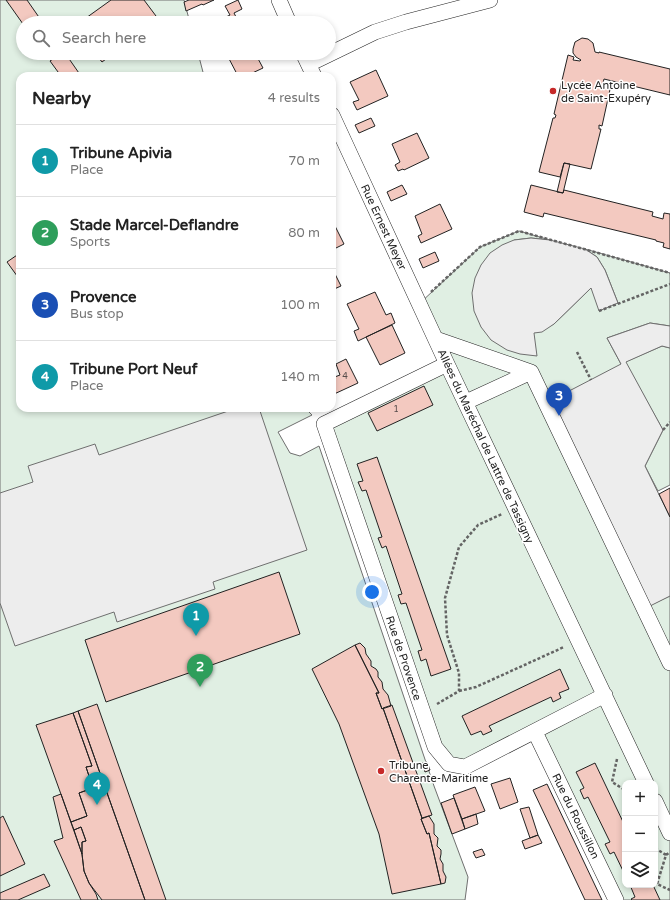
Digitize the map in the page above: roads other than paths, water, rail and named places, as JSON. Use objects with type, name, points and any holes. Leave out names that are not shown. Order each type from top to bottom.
[{"type":"street","points":[[279,0],[286,16]]},
{"type":"street","points":[[336,51],[375,32],[406,22],[490,0]]},
{"type":"street","name":"Rue Ernest Meyer","points":[[336,124],[436,339]]},
{"type":"street","name":"Allées du Maréchal de Lattre de Tassigny","points":[[436,339],[645,780]]},
{"type":"street","name":"Allées du Maréchal de Lattre de Tassigny","points":[[436,339],[531,372]]},
{"type":"street","name":"Rue de Provence","points":[[448,364],[324,424],[435,747],[449,764],[465,767],[604,695]]},
{"type":"street","points":[[466,402],[531,372],[670,663]]},
{"type":"street","name":"Rue du Roussillon","points":[[535,732],[616,900]]},
{"type":"street","points":[[658,807],[670,833]]},
{"type":"place","name":"Lycée Antoine de Saint-Exupéry","points":[[553,91]]},
{"type":"place","name":"Provence","points":[[559,416]]},
{"type":"place","name":"Tribune Apivia","points":[[196,636]]},
{"type":"place","name":"Stade Marcel-Deflandre","points":[[200,687]]},
{"type":"place","name":"Tribune Charente-Maritime","points":[[381,771]]},
{"type":"place","name":"Tribune Port Neuf","points":[[97,805]]}]
